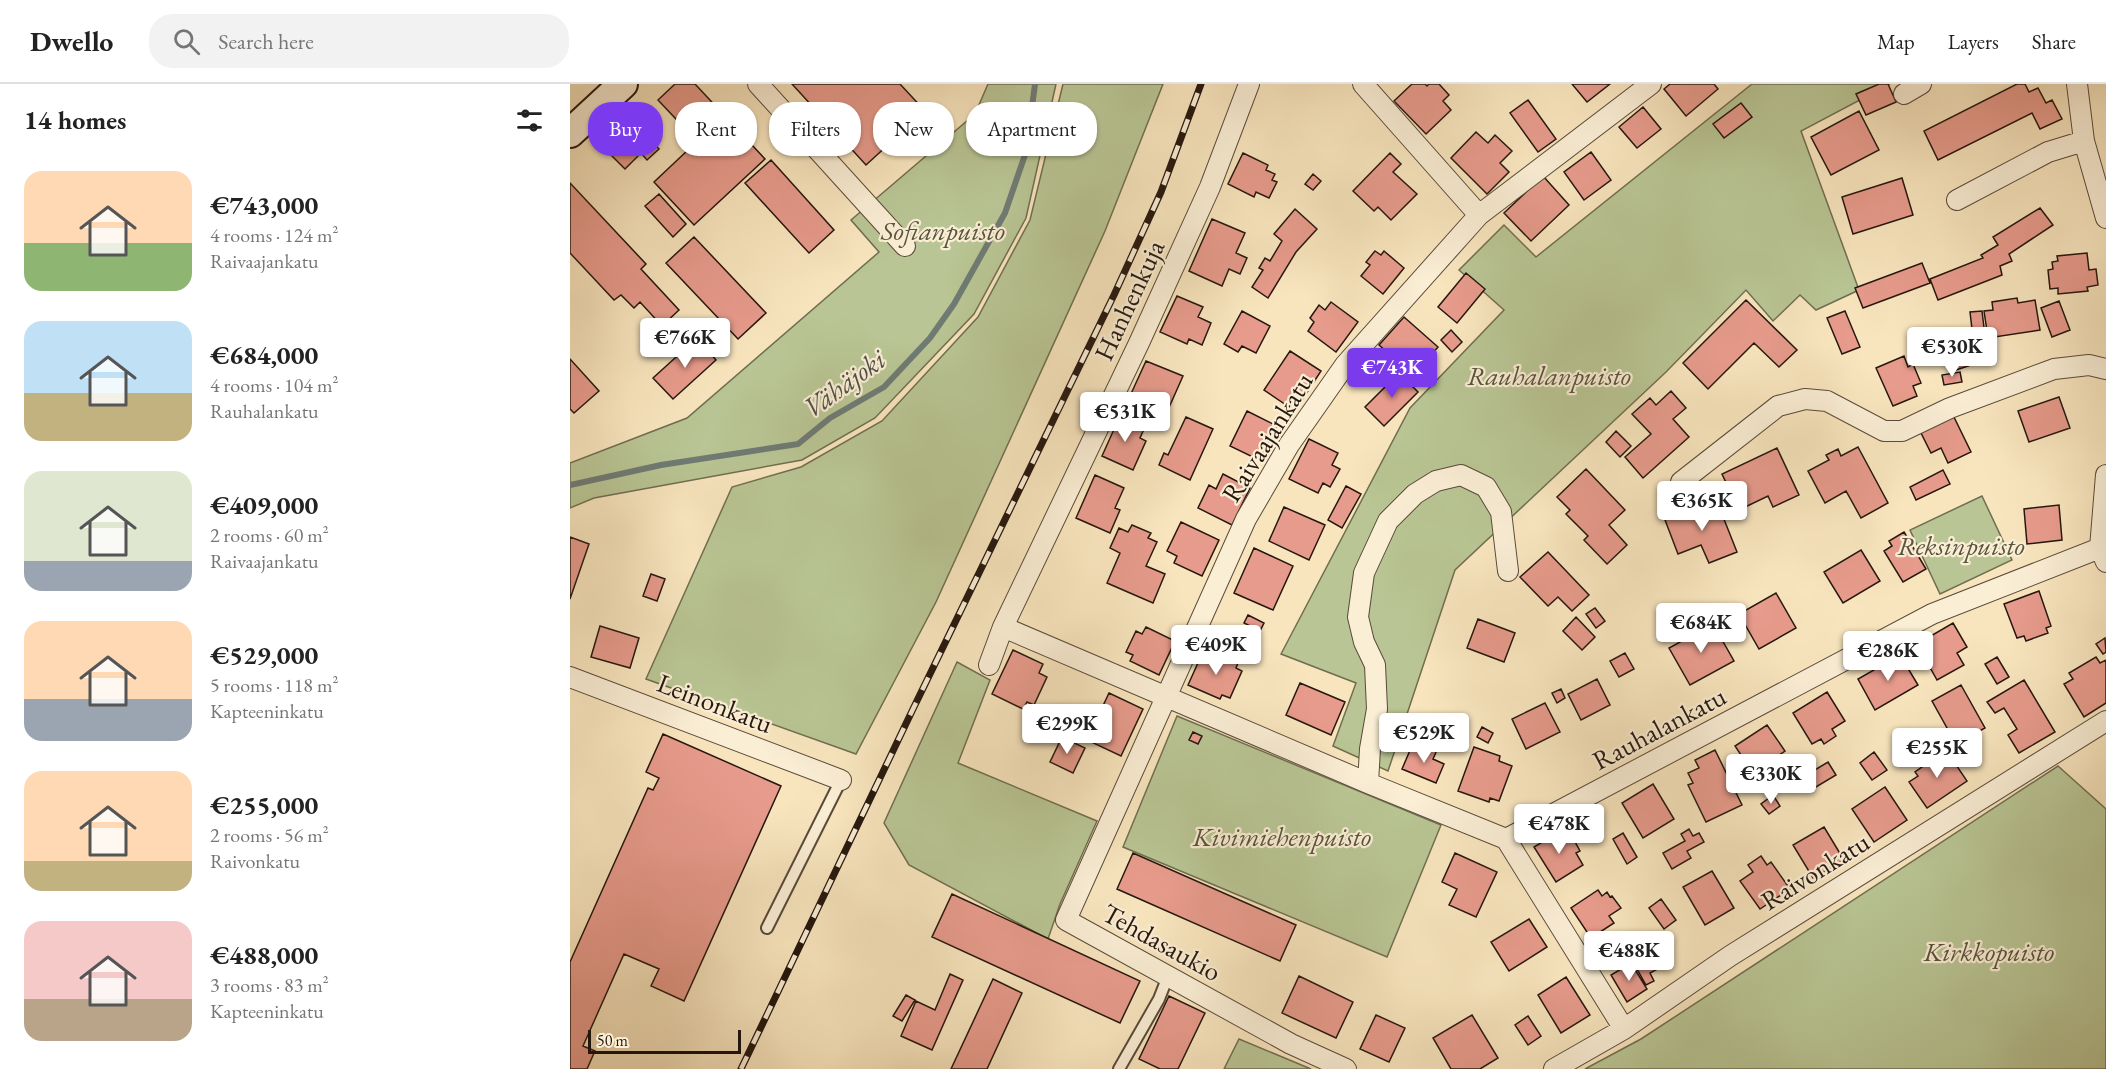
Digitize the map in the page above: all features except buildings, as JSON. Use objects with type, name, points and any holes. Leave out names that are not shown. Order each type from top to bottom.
[{"type":"street","points":[[571,132],[622,84]]},
{"type":"street","points":[[758,84],[905,246]]},
{"type":"street","name":"Hanhenkuja","points":[[989,665],[1003,627],[1139,343],[1205,197],[1250,84]]},
{"type":"street","points":[[1363,84],[1479,215]]},
{"type":"street","points":[[1904,94],[1921,84]]},
{"type":"street","points":[[2077,84],[2084,141],[2106,218]]},
{"type":"street","name":"Raivaajankatu","points":[[1066,920],[1246,519],[1289,445],[1345,365],[1479,215],[1644,86]]},
{"type":"street","points":[[1957,200],[2048,152],[2084,141]]},
{"type":"street","points":[[1681,482],[1778,406],[1805,399],[1827,401],[1884,431],[1902,431],[1950,408],[2054,369],[2089,365],[2106,369]]},
{"type":"street","points":[[1368,783],[1370,749],[1377,709],[1375,665],[1364,642],[1358,617],[1364,573],[1388,521],[1415,494],[1436,481],[1461,475],[1486,488],[1501,512],[1508,571]]},
{"type":"street","points":[[2103,555],[2106,475]]},
{"type":"street","name":"Rauhalankatu","points":[[1506,839],[1932,614],[2103,555]]},
{"type":"street","points":[[1003,627],[1368,783],[1506,839],[1624,1029]]},
{"type":"street","name":"Leinonkatu","points":[[570,677],[841,780]]},
{"type":"street","name":"Raivonkatu","points":[[1554,1069],[1624,1029],[1730,956],[2106,721]]},
{"type":"street","name":"Tehdasaukio","points":[[1066,920],[1291,1044],[1346,1069]]},
{"type":"lane","points":[[767,928],[841,780]]},
{"type":"lane","points":[[1119,1069],[1159,999],[1168,976]]},
{"type":"green space","name":"Sofianpuisto","points":[[988,84],[1056,84],[1052,102],[980,102]]},
{"type":"green space","points":[[1063,84],[1163,84],[1105,231],[936,602],[856,754],[646,679],[732,487],[801,467],[882,421],[978,317],[1030,220],[1046,156],[1097,156],[1097,102],[1059,102]]},
{"type":"green space","name":"Rauhalanpuisto","points":[[1752,84],[1890,84],[1801,131],[1859,290],[1816,310],[1800,295],[1773,321],[1746,290],[1666,372],[1455,570],[1388,771],[1333,746],[1356,683],[1281,654],[1410,408],[1504,310],[1459,270],[1504,225],[1536,257]]},
{"type":"green space","name":"Sofianpuisto","points":[[966,122],[966,156],[1040,156],[1026,218],[974,314],[875,418],[802,460],[594,498],[570,508],[570,463],[687,418],[879,252],[851,220],[926,156],[954,156],[954,132]]},
{"type":"green space","name":"Reksinpuisto","points":[[1982,496],[2012,560],[1940,594],[1910,530]]},
{"type":"green space","points":[[957,662],[990,680],[958,763],[1097,821],[1060,904],[1048,939],[909,865],[884,823]]},
{"type":"green space","name":"Kivimiehenpuisto","points":[[1177,716],[1441,825],[1387,957],[1123,847]]},
{"type":"green space","name":"Kirkkopuisto","points":[[2058,766],[2106,809],[2106,1069],[1585,1069],[1641,1039]]},
{"type":"green space","points":[[1239,1039],[1311,1069],[1224,1069]]},
{"type":"waterway","name":"Vähäjoki","points":[[570,485],[661,465],[798,444],[830,418],[884,387],[930,338],[954,304],[1005,213],[1026,152],[1035,84]]},
{"type":"railway","points":[[741,1069],[1114,295],[1161,192],[1201,84]]}]
